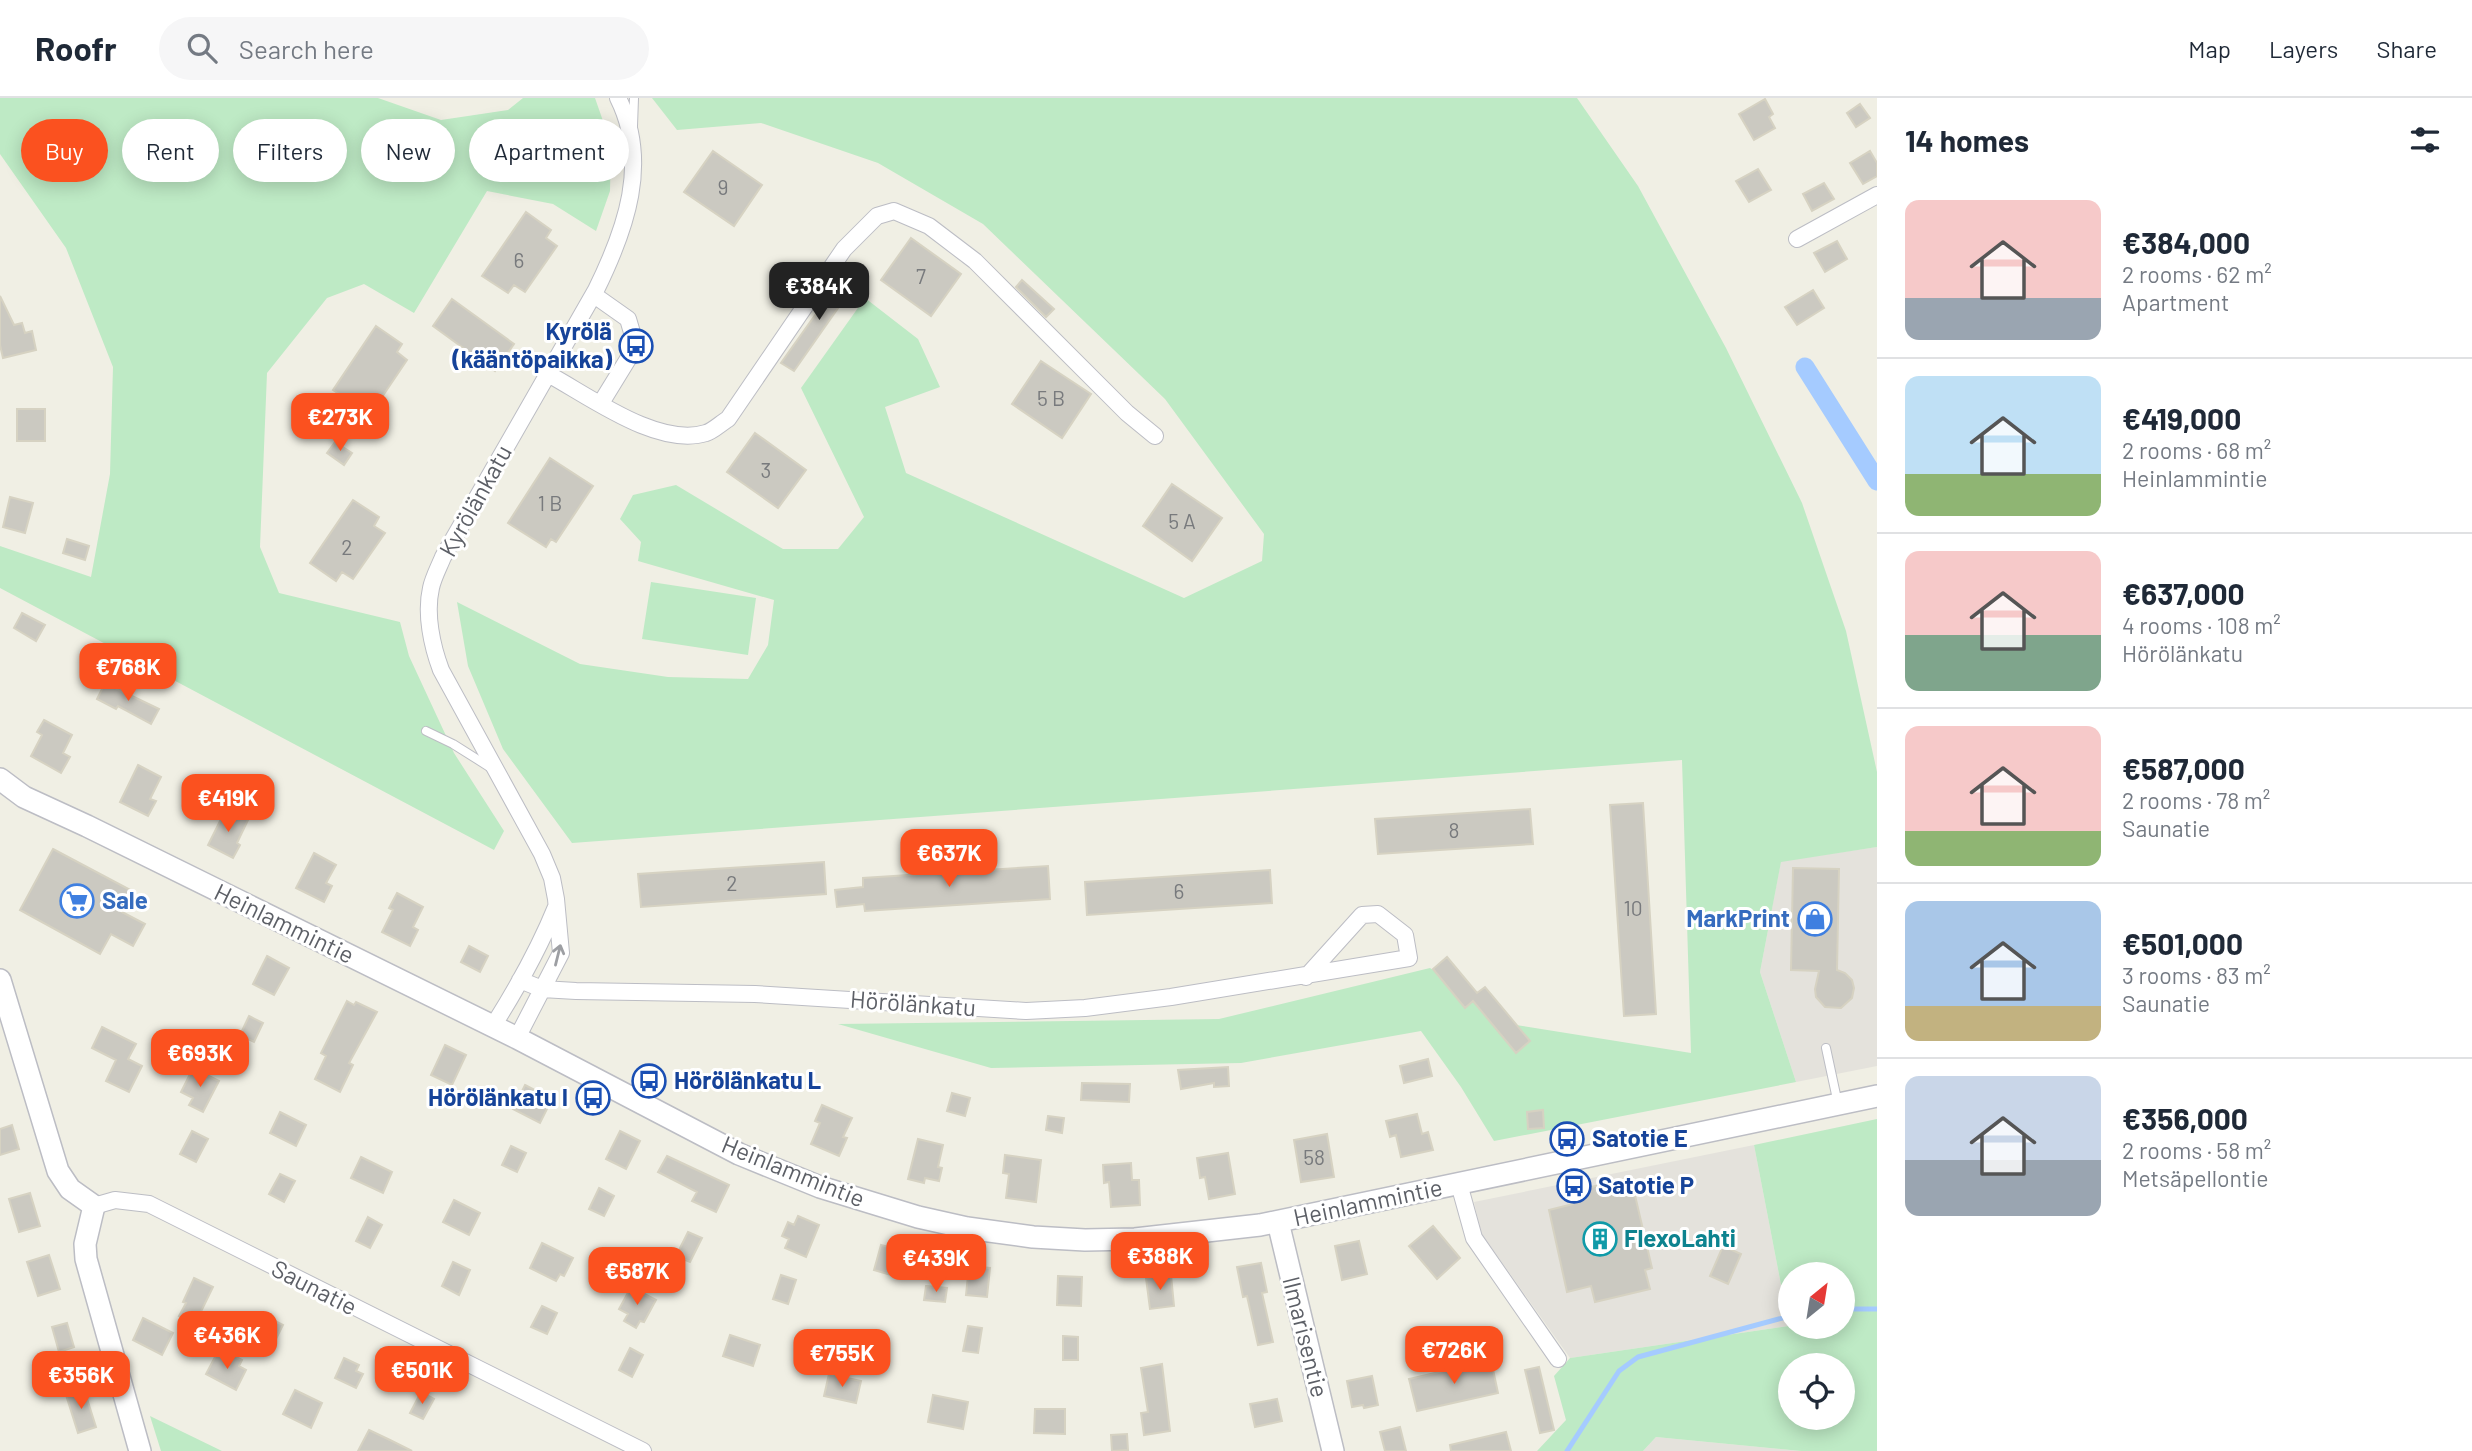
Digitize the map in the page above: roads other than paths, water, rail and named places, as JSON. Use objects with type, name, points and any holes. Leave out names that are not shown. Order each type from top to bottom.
[{"type":"street","name":"Kyrölänkatu","points":[[517,1038],[561,953],[552,878],[542,854],[457,702],[434,653],[429,611],[430,589],[443,557],[594,295],[616,249],[627,217],[635,160],[627,116],[618,98]]},
{"type":"street","points":[[1797,239],[1877,195]]},
{"type":"street","points":[[548,374],[649,430],[679,436],[706,433],[728,419],[844,249],[877,216],[894,211],[929,226],[975,261],[1127,413],[1155,436]]},
{"type":"street","points":[[594,295],[628,319],[636,346],[601,403]]},
{"type":"street","name":"Heinlammintie","points":[[0,779],[24,797],[493,1026],[739,1154],[820,1186],[918,1217],[967,1228],[1033,1237],[1085,1240],[1180,1236],[1278,1222],[1877,1096]]},
{"type":"street","name":"Heinlammintie","points":[[0,795],[24,797]]},
{"type":"street","points":[[493,1026],[545,935],[557,905]]},
{"type":"street","name":"Hörölänkatu","points":[[520,980],[542,989],[755,994],[1026,1011],[1122,1003],[1306,976],[1409,958],[1405,935],[1378,914],[1362,915],[1306,976]]},
{"type":"street","points":[[0,980],[58,1171],[70,1189],[94,1206],[85,1244],[86,1259],[140,1451]]},
{"type":"street","points":[[1460,1184],[1474,1238],[1558,1359]]},
{"type":"street","name":"Saunatie","points":[[94,1206],[115,1200],[149,1205],[643,1451]]},
{"type":"street","name":"Ilmarisentie","points":[[1278,1222],[1333,1451]]},
{"type":"lane","points":[[633,138],[634,98]]},
{"type":"lane","points":[[426,731],[453,744],[496,771]]},
{"type":"lane","points":[[1826,1048],[1838,1104]]},
{"type":"waterway","points":[[1805,367],[1877,481]]},
{"type":"waterway","points":[[1855,1309],[1877,1309]]},
{"type":"waterway","points":[[1567,1451],[1619,1371],[1638,1357],[1778,1319]]},
{"type":"place","name":"Kyrölä (kääntöpaikka)","points":[[636,346]]},
{"type":"place","name":"Sale","points":[[77,901]]},
{"type":"place","name":"MarkPrint","points":[[1815,919]]},
{"type":"place","name":"Hörölänkatu L","points":[[649,1081]]},
{"type":"place","name":"Hörölänkatu I","points":[[593,1098]]},
{"type":"place","name":"Satotie E","points":[[1567,1139]]},
{"type":"place","name":"Satotie P","points":[[1574,1186]]},
{"type":"place","name":"FlexoLahti","points":[[1600,1239]]}]
